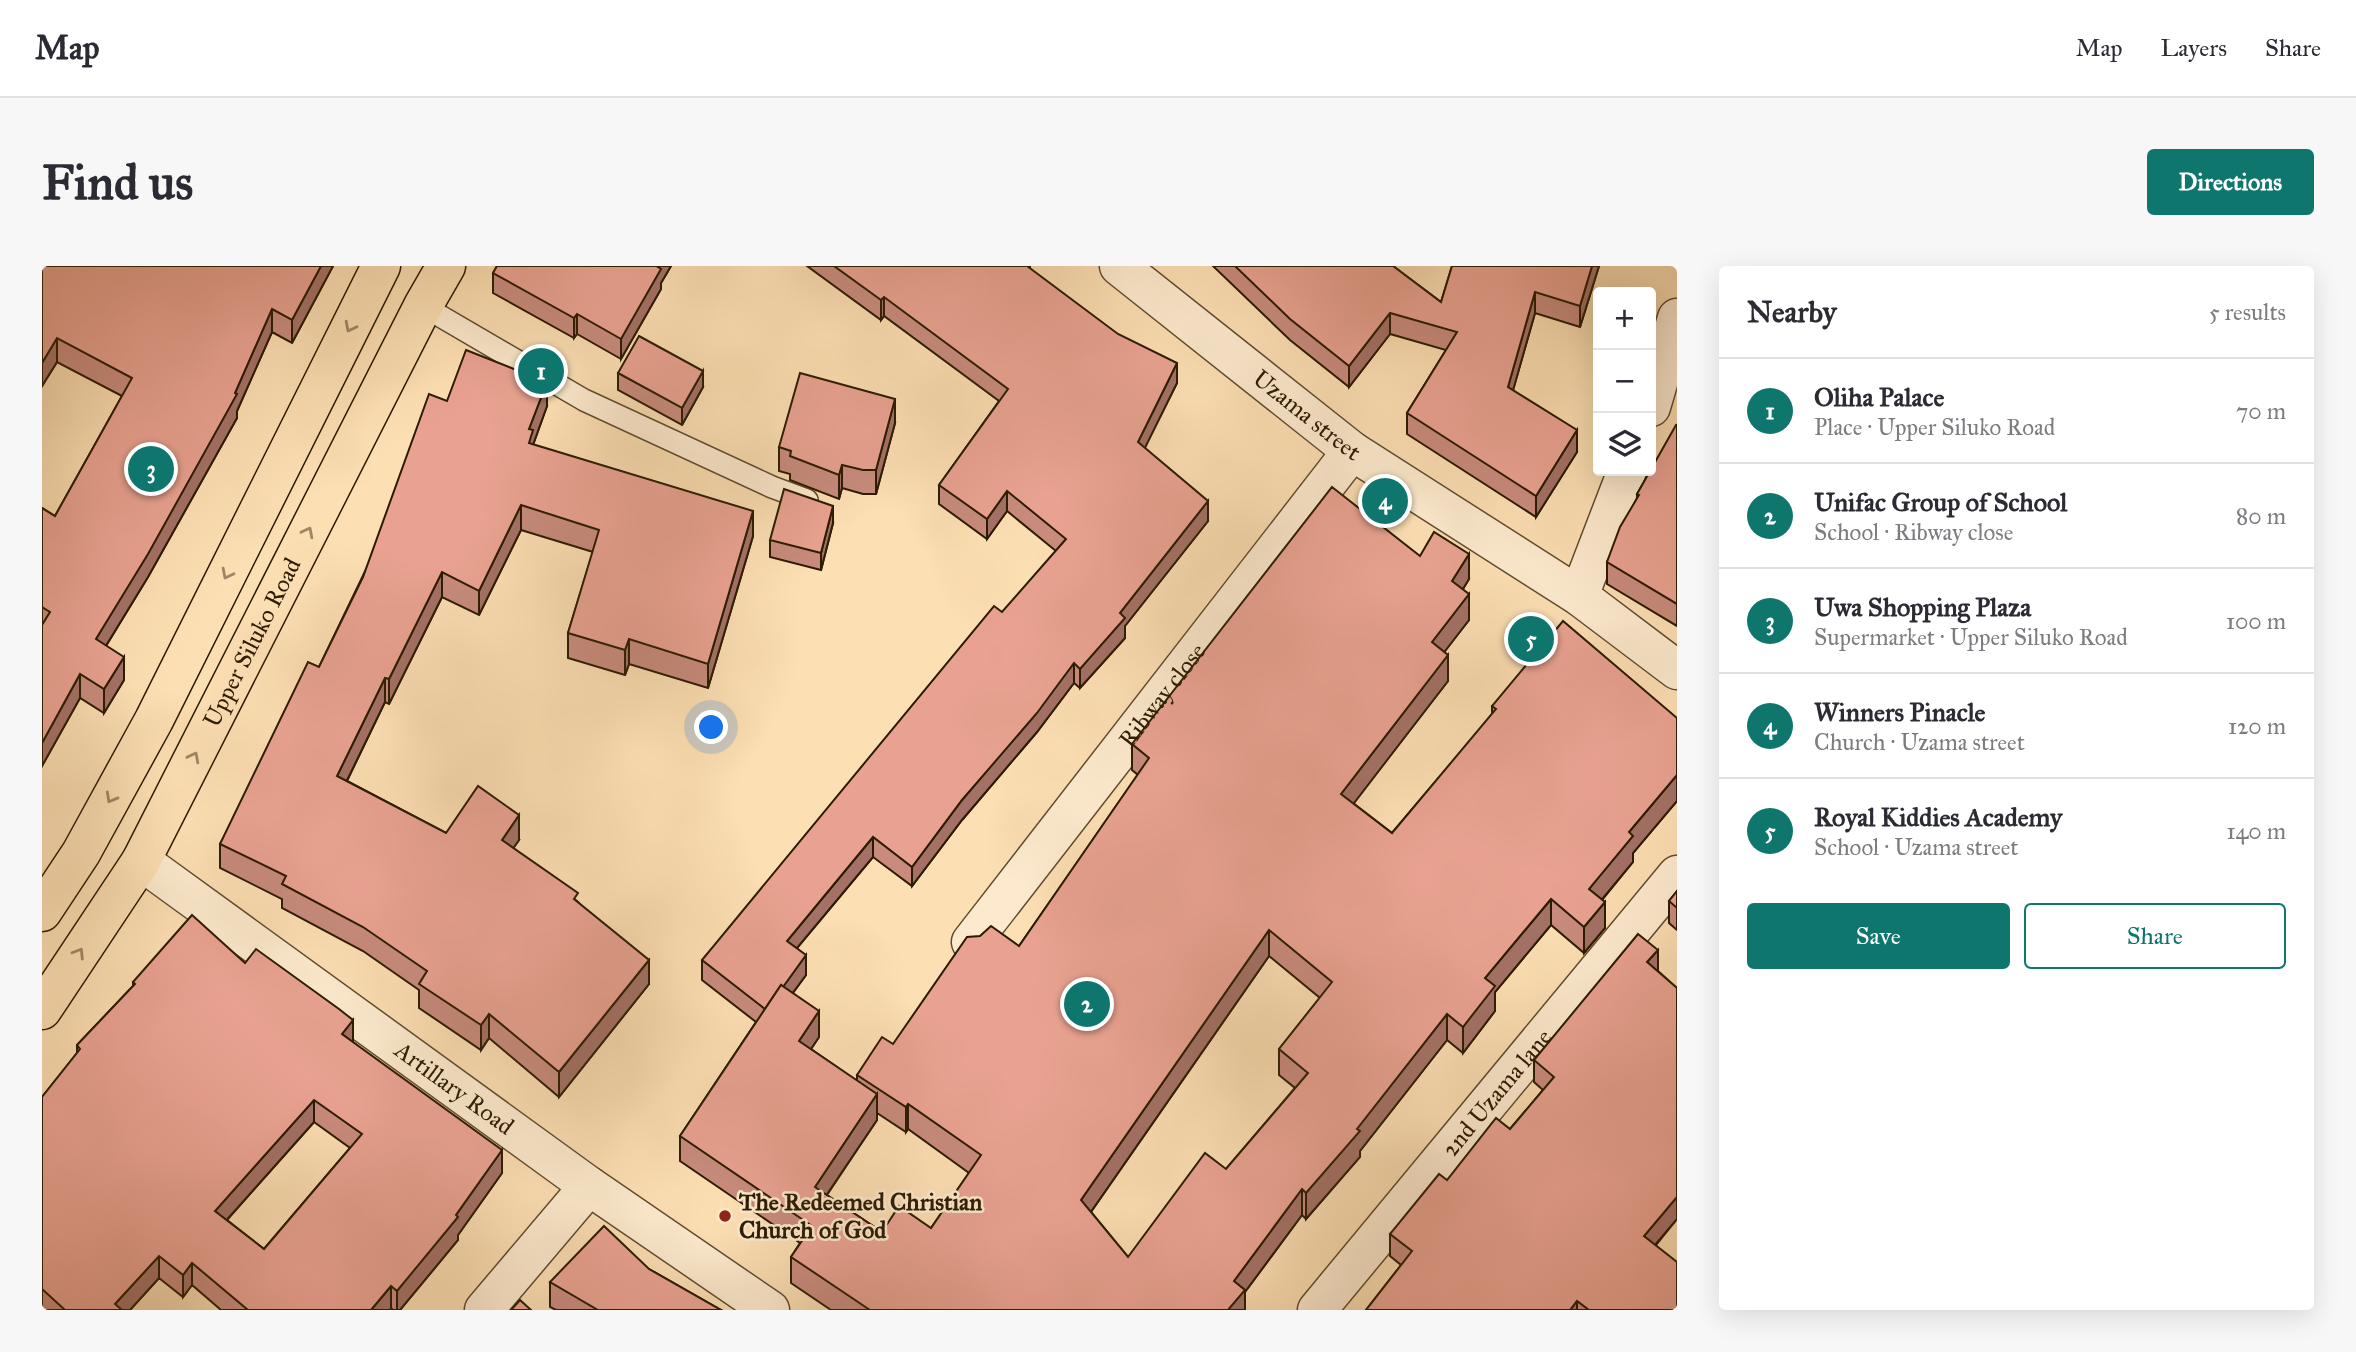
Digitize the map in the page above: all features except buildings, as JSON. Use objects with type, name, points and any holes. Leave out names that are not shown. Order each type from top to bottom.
[{"type":"main road","points":[[42,912],[81,853],[153,720],[381,266]]},
{"type":"main road","name":"Upper Siluko Road","points":[[42,1010],[141,861],[423,306],[446,266]]},
{"type":"street","name":"Uzama street","points":[[1118,266],[1352,451],[1579,596],[1677,670]]},
{"type":"street","points":[[1656,390],[1677,318]]},
{"type":"street","name":"Ribway close","points":[[971,942],[1352,451]]},
{"type":"street","points":[[1579,596],[1625,476]]},
{"type":"street","name":"Artillary Road","points":[[141,861],[589,1186],[769,1310]]},
{"type":"street","name":"2nd Uzama lane","points":[[1317,1310],[1677,875]]},
{"type":"street","points":[[484,1310],[589,1186]]},
{"type":"lane","points":[[423,306],[584,400],[821,506]]},
{"type":"place","name":"Oliha Palace","points":[[541,371]]},
{"type":"place","name":"Uwa Shopping Plaza","points":[[151,469]]},
{"type":"place","name":"Winners Pinacle","points":[[1385,501]]},
{"type":"place","name":"Royal Kiddies Academy","points":[[1531,639]]},
{"type":"place","name":"Unifac Group of School","points":[[1087,1004]]},
{"type":"place","name":"The Redeemed Christian Church of God","points":[[725,1216]]}]
